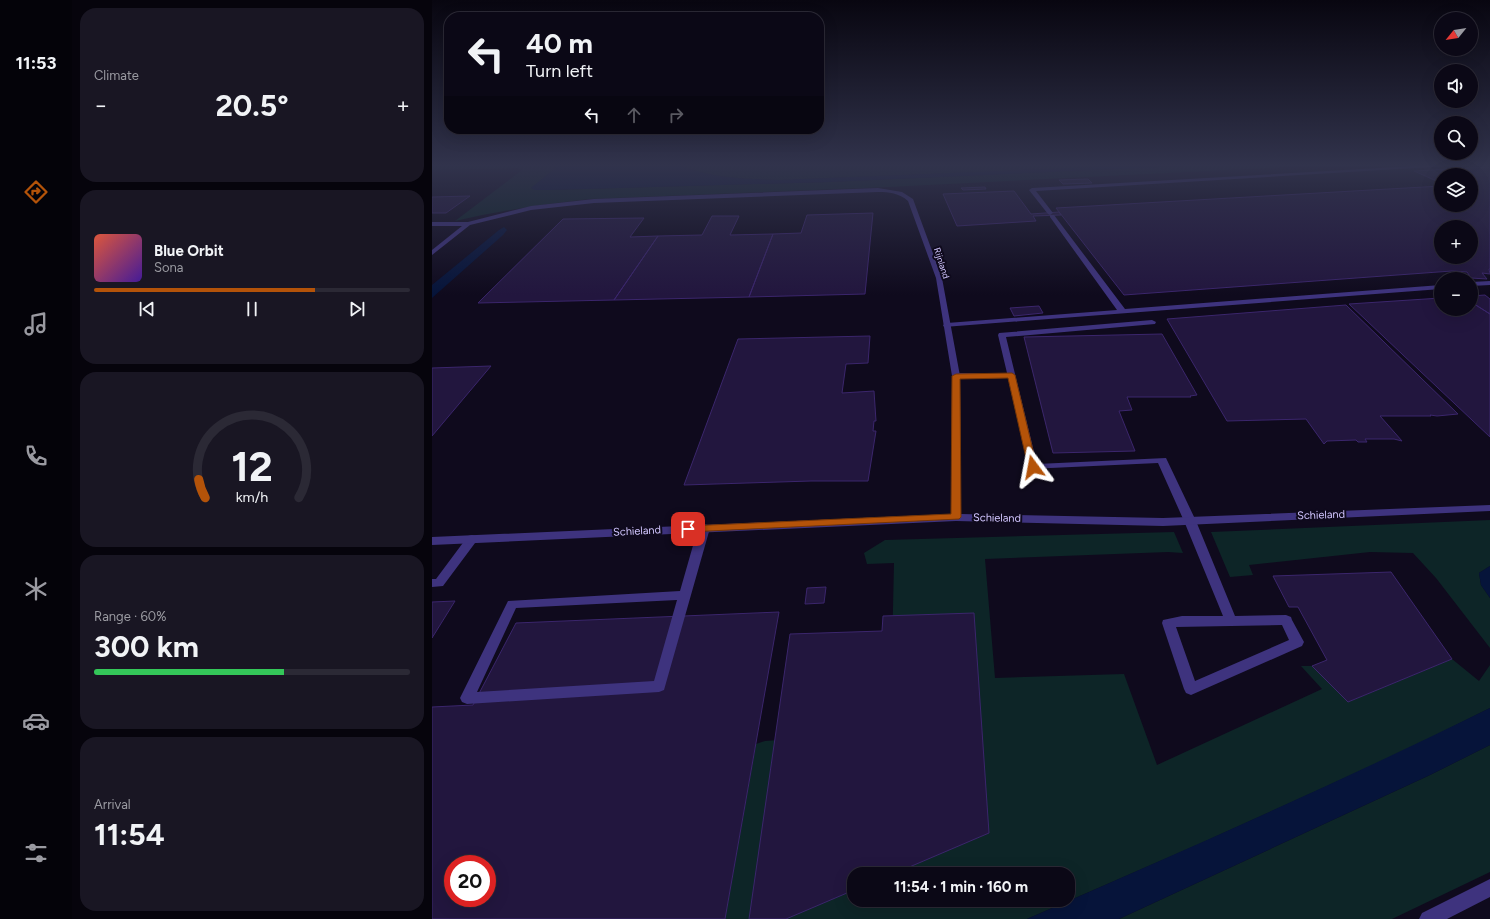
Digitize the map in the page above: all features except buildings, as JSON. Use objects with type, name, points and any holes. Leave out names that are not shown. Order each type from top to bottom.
[{"type":"street","name":"Rijnland","points":[[468,224],[528,209]]},
{"type":"street","name":"Rijnland","points":[[913,209],[939,278],[956,376],[956,517]]},
{"type":"street","points":[[1047,209],[1124,312]]},
{"type":"street","points":[[432,224],[468,224]]},
{"type":"street","points":[[432,253],[468,224]]},
{"type":"street","points":[[1478,284],[1490,283]]},
{"type":"street","points":[[947,326],[1434,288]]},
{"type":"street","points":[[1152,322],[1002,335],[1033,467],[1162,460],[1190,521],[1231,621]]},
{"type":"street","points":[[956,376],[1012,375]]},
{"type":"street","name":"Schieland","points":[[432,541],[956,517],[1163,522],[1490,508]]},
{"type":"street","points":[[685,595],[512,604],[467,698],[659,686],[685,595],[704,528]]},
{"type":"street","points":[[432,583],[439,583],[472,539]]},
{"type":"street","points":[[1286,620],[1297,642],[1191,689],[1168,623],[1182,621],[1231,621],[1286,620]]},
{"type":"street","points":[[1428,919],[1490,888]]},
{"type":"green space","points":[[471,209],[517,209],[488,214],[455,221]]},
{"type":"green space","points":[[1490,520],[1490,566],[1479,573],[1481,585],[1490,598],[1490,648],[1436,578],[1413,553],[1370,552],[1249,565],[1253,575],[1230,577],[1211,532]]},
{"type":"green space","points":[[1174,532],[1183,553],[1168,552],[985,559],[995,678],[1124,674],[1157,765],[1322,689],[1301,666],[1312,666],[1348,702],[1452,659],[1479,681],[1490,665],[1490,708],[1402,752],[1197,845],[1075,898],[1075,867],[847,867],[847,907],[1055,907],[1027,919],[725,919],[756,744],[765,741],[780,740],[891,699],[894,563],[867,564],[864,553],[885,540]]},
{"type":"green space","points":[[1490,745],[1490,872],[1392,919],[1119,919],[1430,775]]},
{"type":"water","points":[[504,227],[507,230],[503,235],[432,298],[432,285]]},
{"type":"water","points":[[1490,566],[1490,598],[1481,585],[1479,573]]},
{"type":"water","points":[[1490,708],[1490,745],[1430,775],[1119,919],[1027,919],[1054,907],[1075,907],[1075,898],[1318,790]]},
{"type":"route","points":[[688,529],[956,517],[956,376],[1012,375],[1033,467]]}]
